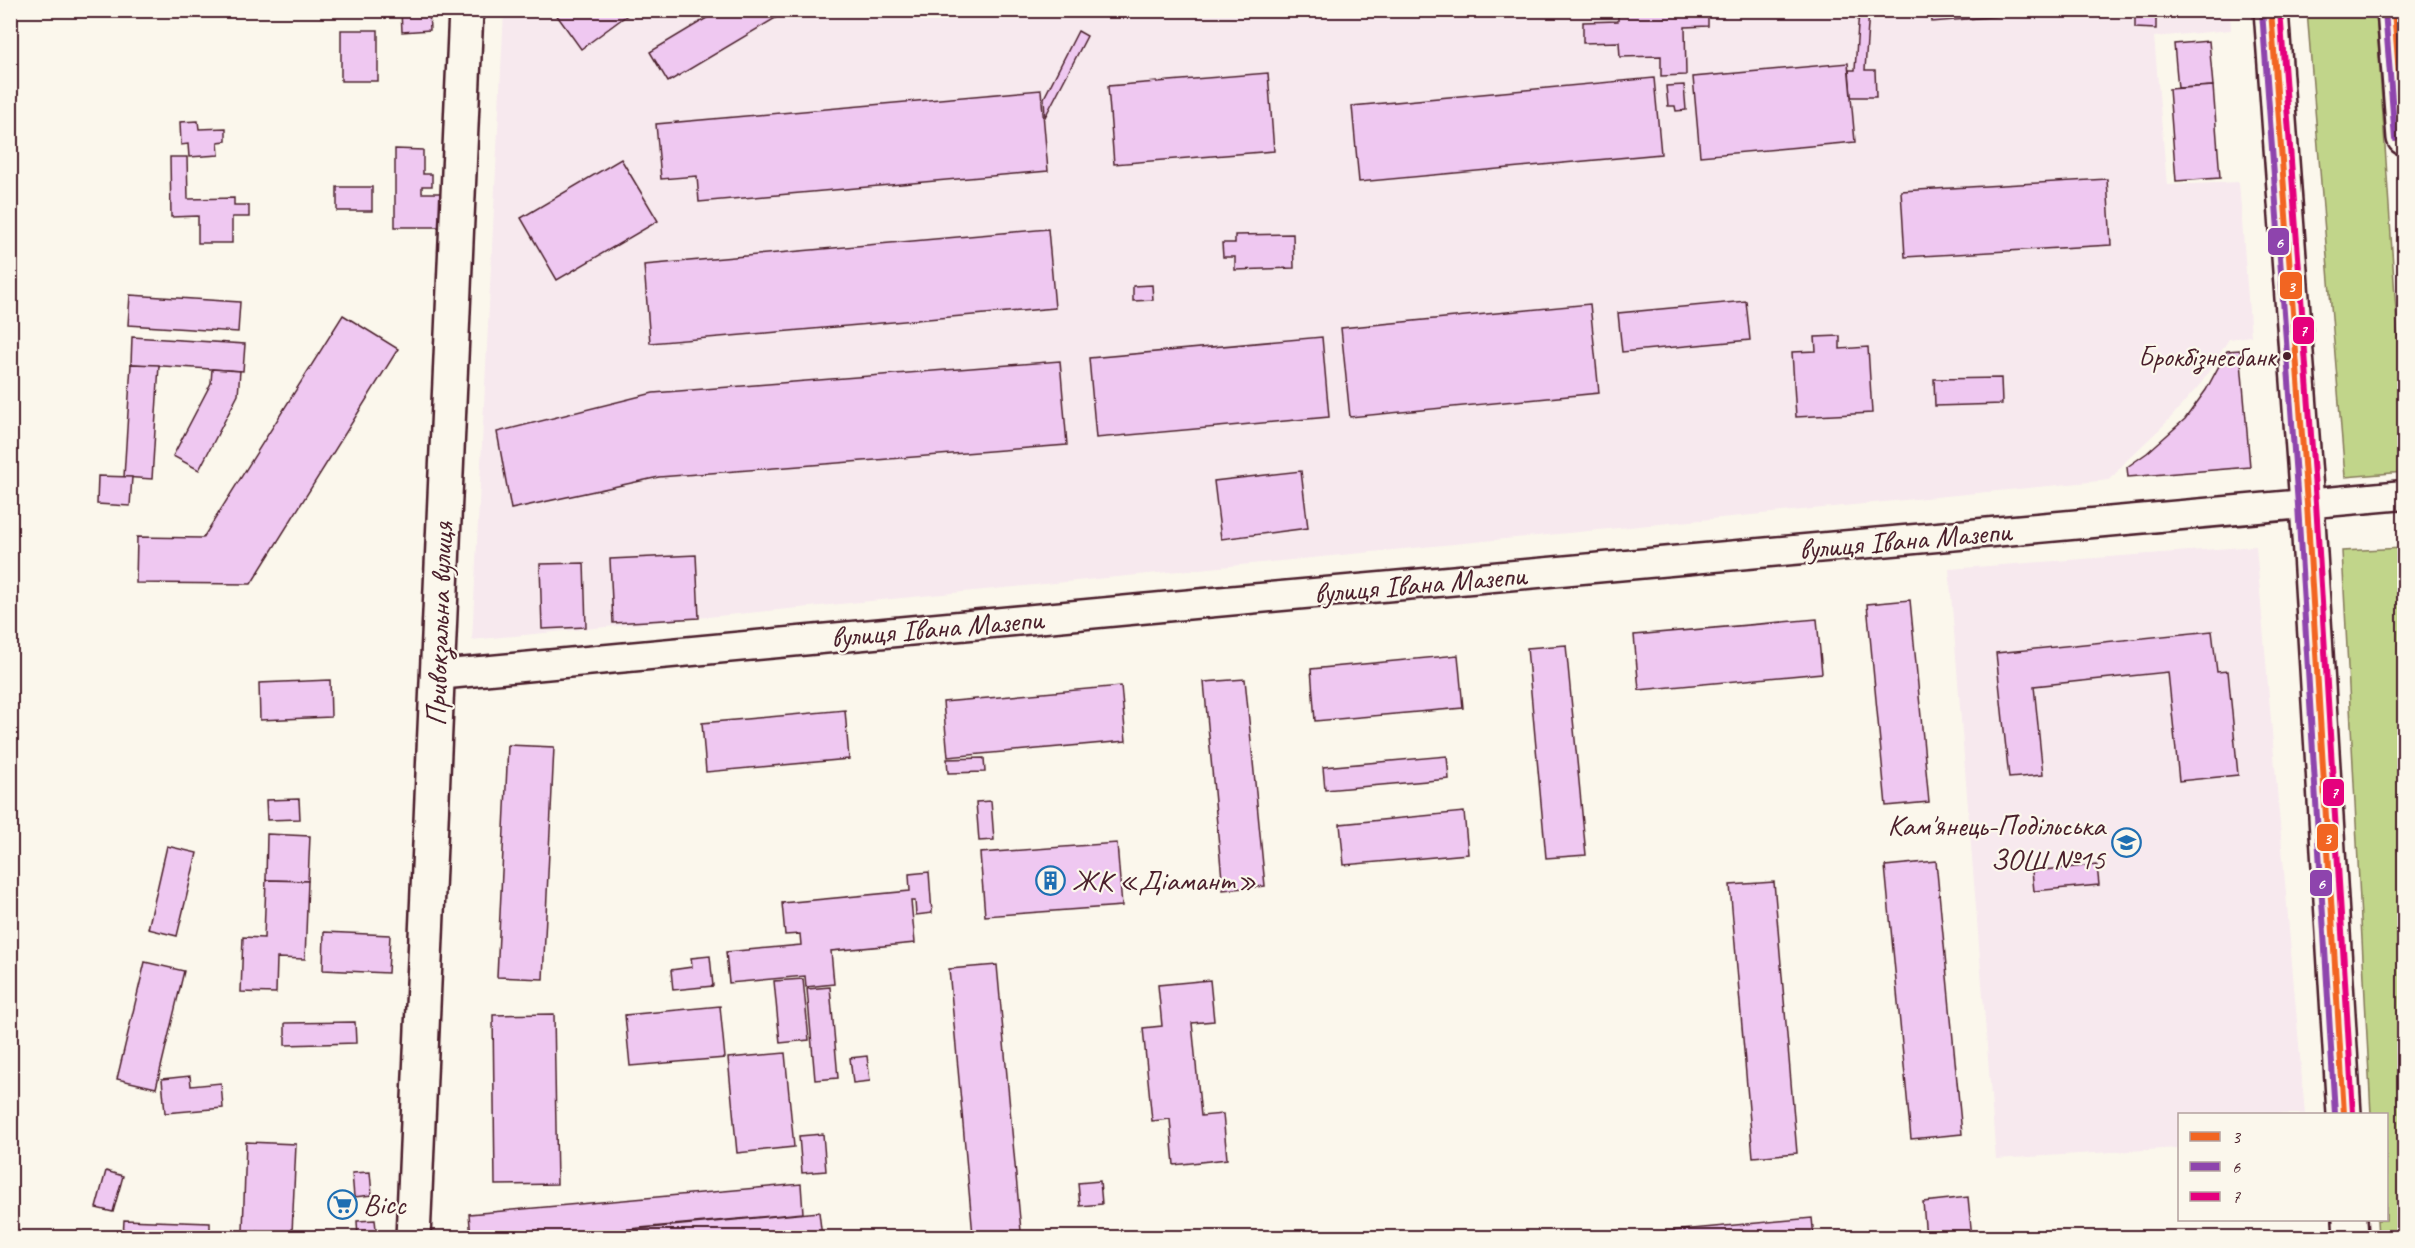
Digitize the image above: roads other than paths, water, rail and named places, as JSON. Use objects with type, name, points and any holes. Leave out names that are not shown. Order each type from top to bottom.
[{"type":"main road","name":"Привокзальна вулиця","points":[[413,1238],[466,10]]},
{"type":"main road","points":[[2271,10],[2307,504],[2344,1113]]},
{"type":"main road","points":[[2394,10],[2404,138]]},
{"type":"main road","points":[[2350,1221],[2351,1238]]},
{"type":"street","name":"вулиця Івана Мазепи","points":[[437,675],[1203,603],[2404,495]]},
{"type":"place","name":"Брокбізнесбанк","points":[[2287,356]]},
{"type":"place","name":"Кам'янець-Подільська ЗОШ №15","points":[[2126,842]]},
{"type":"place","name":"ЖК «Діамант»","points":[[1051,880]]},
{"type":"place","name":"Вісс","points":[[342,1204]]}]
